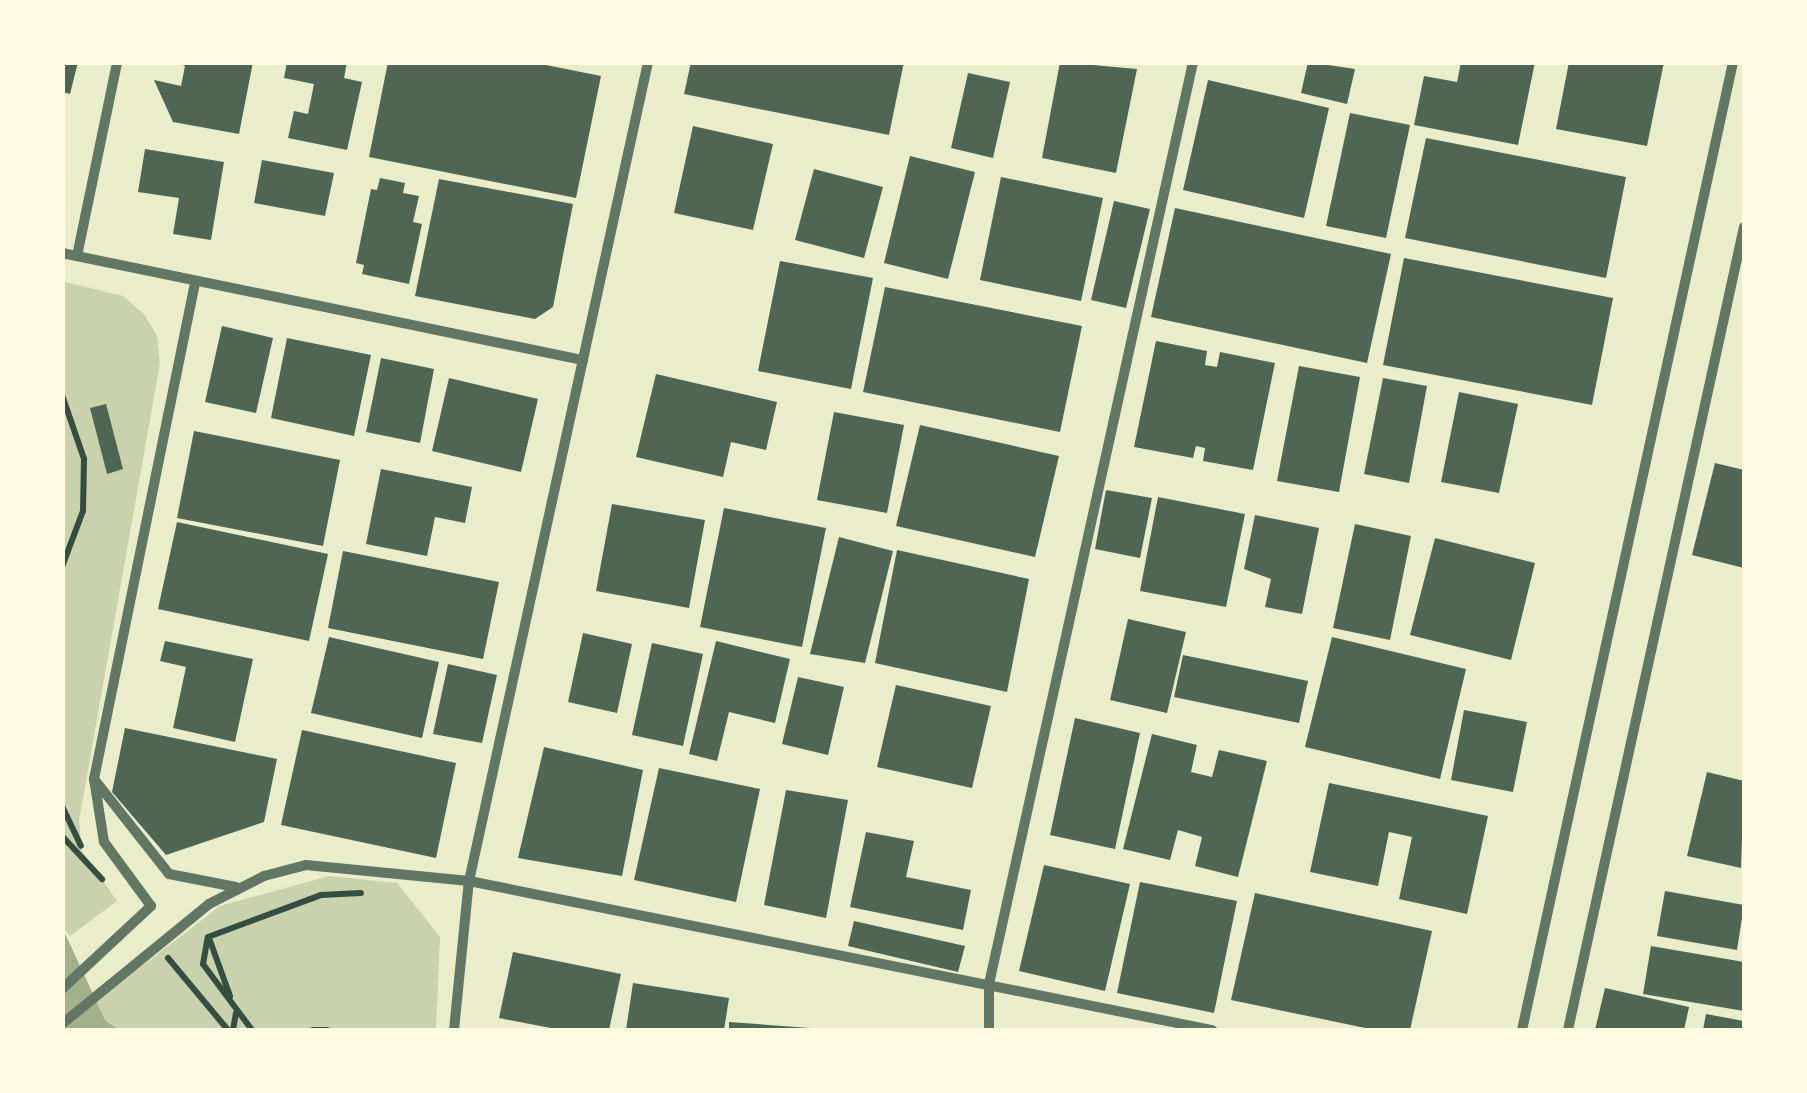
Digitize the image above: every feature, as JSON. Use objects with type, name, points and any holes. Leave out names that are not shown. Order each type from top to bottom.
[{"type":"street","points":[[77,256],[117,62]]},
{"type":"street","points":[[454,1030],[469,882],[648,62]]},
{"type":"street","points":[[988,1030],[989,984],[1193,62]]},
{"type":"street","points":[[1522,1030],[1732,62]]},
{"type":"street","points":[[1568,1030],[1744,227]]},
{"type":"street","points":[[62,253],[583,360]]},
{"type":"street","points":[[62,989],[148,915],[147,897],[104,842],[94,779],[195,283]]},
{"type":"street","points":[[94,779],[169,874],[237,887]]},
{"type":"street","points":[[62,1024],[170,935],[237,887],[306,865],[469,882],[1212,1030]]},
{"type":"path","points":[[62,395],[84,459],[83,511],[62,567]]},
{"type":"path","points":[[62,806],[82,846]]},
{"type":"path","points":[[208,936],[322,895]]},
{"type":"path","points":[[208,936],[203,964],[252,1030]]},
{"type":"path","points":[[208,936],[237,1015],[234,1030]]},
{"type":"path","points":[[313,1030],[327,1030]]},
{"type":"shaded area","points":[[62,281],[123,296],[144,314],[157,336],[160,363],[79,821],[82,851],[117,901],[70,936],[62,927]]},
{"type":"shaded area","points":[[329,876],[397,883],[440,937],[436,1030],[119,1030],[105,1020],[95,1002],[220,906]]},
{"type":"shaded area","points":[[62,927],[105,1020],[119,1030],[63,1030]]},
{"type":"building","points":[[62,62],[78,62],[70,94],[62,92]]},
{"type":"building","points":[[177,62],[253,62],[239,134],[173,122],[154,80],[181,86],[185,66]]},
{"type":"building","points":[[287,62],[347,62],[344,78],[362,82],[347,150],[288,138],[294,111],[308,114],[314,84],[284,78]]},
{"type":"building","points":[[388,62],[531,62],[601,76],[576,198],[369,157]]},
{"type":"building","points":[[691,62],[904,62],[889,135],[684,94]]},
{"type":"building","points":[[1060,62],[1137,69],[1116,173],[1042,158]]},
{"type":"building","points":[[1308,62],[1355,69],[1347,104],[1301,93]]},
{"type":"building","points":[[1461,62],[1535,62],[1518,145],[1414,125],[1424,76],[1457,82]]},
{"type":"building","points":[[1569,62],[1664,62],[1647,146],[1556,129]]},
{"type":"building","points":[[968,73],[1010,82],[993,158],[951,148]]},
{"type":"building","points":[[1208,80],[1329,108],[1304,218],[1183,190]]},
{"type":"building","points":[[1350,113],[1410,125],[1386,238],[1326,226]]},
{"type":"building","points":[[693,126],[773,144],[753,230],[674,213]]},
{"type":"building","points":[[1426,138],[1626,177],[1606,278],[1405,238]]},
{"type":"building","points":[[145,149],[224,162],[211,240],[173,234],[179,198],[138,192]]},
{"type":"building","points":[[910,156],[975,172],[948,279],[884,263]]},
{"type":"building","points":[[262,160],[334,173],[325,216],[254,203]]},
{"type":"building","points":[[814,169],[883,187],[864,258],[795,240]]},
{"type":"building","points":[[1001,177],[1103,198],[1081,301],[980,280]]},
{"type":"building","points":[[380,178],[405,183],[403,193],[419,196],[413,222],[422,224],[409,284],[362,274],[364,265],[356,263],[371,189],[377,190]]},
{"type":"building","points":[[439,179],[573,204],[553,307],[535,319],[415,296]]},
{"type":"building","points":[[1114,201],[1150,209],[1126,308],[1091,300]]},
{"type":"building","points":[[1175,208],[1391,254],[1367,363],[1151,317]]},
{"type":"building","points":[[1404,258],[1613,298],[1592,405],[1383,365]]},
{"type":"building","points":[[780,261],[873,278],[851,389],[758,371]]},
{"type":"building","points":[[885,287],[1082,326],[1060,432],[863,392]]},
{"type":"building","points":[[222,326],[273,338],[256,413],[205,402]]},
{"type":"building","points":[[287,338],[371,355],[354,436],[271,418]]},
{"type":"building","points":[[1156,341],[1207,351],[1205,365],[1217,367],[1220,352],[1275,363],[1253,470],[1203,461],[1205,448],[1196,446],[1193,458],[1134,447]]},
{"type":"building","points":[[381,358],[434,369],[420,443],[366,432]]},
{"type":"building","points":[[1299,366],[1360,377],[1339,492],[1277,481]]},
{"type":"building","points":[[656,374],[777,402],[766,450],[731,442],[723,477],[636,457]]},
{"type":"building","points":[[449,378],[538,399],[521,472],[432,451]]},
{"type":"building","points":[[1383,378],[1427,386],[1409,483],[1364,474]]},
{"type":"building","points":[[1459,392],[1518,404],[1499,493],[1441,482]]},
{"type":"building","points":[[106,404],[123,469],[107,474],[90,408]]},
{"type":"building","points":[[834,412],[904,425],[887,513],[817,500]]},
{"type":"building","points":[[920,425],[1059,456],[1035,557],[896,526]]},
{"type":"building","points":[[194,431],[340,460],[323,546],[177,518]]},
{"type":"building","points":[[1715,463],[1744,470],[1744,568],[1692,555]]},
{"type":"building","points":[[381,469],[472,487],[465,523],[435,517],[427,556],[366,544]]},
{"type":"building","points":[[1106,490],[1152,498],[1140,558],[1095,549]]},
{"type":"building","points":[[1158,497],[1245,514],[1226,607],[1140,591]]},
{"type":"building","points":[[612,504],[705,520],[689,608],[596,591]]},
{"type":"building","points":[[724,508],[826,528],[802,647],[700,627]]},
{"type":"building","points":[[1255,515],[1319,528],[1302,614],[1265,607],[1271,579],[1244,569]]},
{"type":"building","points":[[177,522],[328,554],[309,641],[158,609]]},
{"type":"building","points":[[1355,524],[1411,536],[1390,640],[1333,628]]},
{"type":"building","points":[[839,537],[893,551],[865,663],[810,654]]},
{"type":"building","points":[[1435,538],[1535,563],[1511,660],[1410,635]]},
{"type":"building","points":[[897,550],[1029,579],[1007,692],[875,663]]},
{"type":"building","points":[[343,551],[499,582],[483,659],[328,628]]},
{"type":"building","points":[[1128,619],[1186,632],[1167,713],[1110,700]]},
{"type":"building","points":[[583,633],[632,644],[617,713],[568,702]]},
{"type":"building","points":[[329,637],[439,662],[422,738],[311,713]]},
{"type":"building","points":[[1332,637],[1466,669],[1440,779],[1305,747]]},
{"type":"building","points":[[165,641],[253,659],[235,742],[173,728],[186,667],[160,661]]},
{"type":"building","points":[[716,641],[790,659],[775,723],[729,712],[717,761],[689,754]]},
{"type":"building","points":[[652,643],[703,654],[683,746],[632,735]]},
{"type":"building","points":[[1183,655],[1308,681],[1299,723],[1174,697]]},
{"type":"building","points":[[448,664],[497,675],[482,743],[433,734]]},
{"type":"building","points":[[798,677],[844,687],[828,755],[782,744]]},
{"type":"building","points":[[896,685],[991,706],[972,788],[877,767]]},
{"type":"building","points":[[1464,710],[1527,722],[1513,792],[1451,780]]},
{"type":"building","points":[[1075,718],[1140,733],[1115,849],[1050,835]]},
{"type":"building","points":[[125,728],[277,759],[264,822],[166,855],[112,792]]},
{"type":"building","points":[[302,730],[456,763],[436,858],[281,825]]},
{"type":"building","points":[[1152,734],[1197,745],[1191,772],[1212,777],[1219,750],[1267,761],[1238,877],[1195,866],[1202,837],[1178,830],[1170,860],[1123,849]]},
{"type":"building","points":[[544,747],[643,770],[622,876],[518,858]]},
{"type":"building","points":[[659,768],[760,789],[736,902],[634,880]]},
{"type":"building","points":[[1707,772],[1744,781],[1741,868],[1687,856]]},
{"type":"building","points":[[1329,783],[1488,816],[1467,914],[1399,899],[1412,837],[1389,832],[1378,886],[1310,872]]},
{"type":"building","points":[[786,790],[848,800],[826,918],[764,905]]},
{"type":"building","points":[[866,832],[914,841],[906,877],[971,890],[963,930],[850,907]]},
{"type":"building","points":[[1044,865],[1130,884],[1105,991],[1019,971]]},
{"type":"building","points":[[1140,882],[1237,901],[1214,1013],[1117,993]]},
{"type":"building","points":[[1665,891],[1744,905],[1737,950],[1657,936]]},
{"type":"building","points":[[1255,893],[1432,931],[1410,1030],[1375,1030],[1231,1000]]},
{"type":"building","points":[[854,921],[965,946],[958,972],[848,946]]},
{"type":"building","points":[[1651,946],[1744,962],[1744,1011],[1643,994]]},
{"type":"building","points":[[513,952],[621,974],[609,1030],[561,1030],[499,1018]]},
{"type":"building","points":[[633,983],[729,998],[724,1030],[626,1030]]},
{"type":"building","points":[[1605,988],[1689,1007],[1684,1030],[1595,1030]]},
{"type":"building","points":[[1706,1014],[1744,1021],[1744,1030],[1703,1030]]},
{"type":"building","points":[[729,1022],[810,1028],[810,1030],[729,1030]]}]
